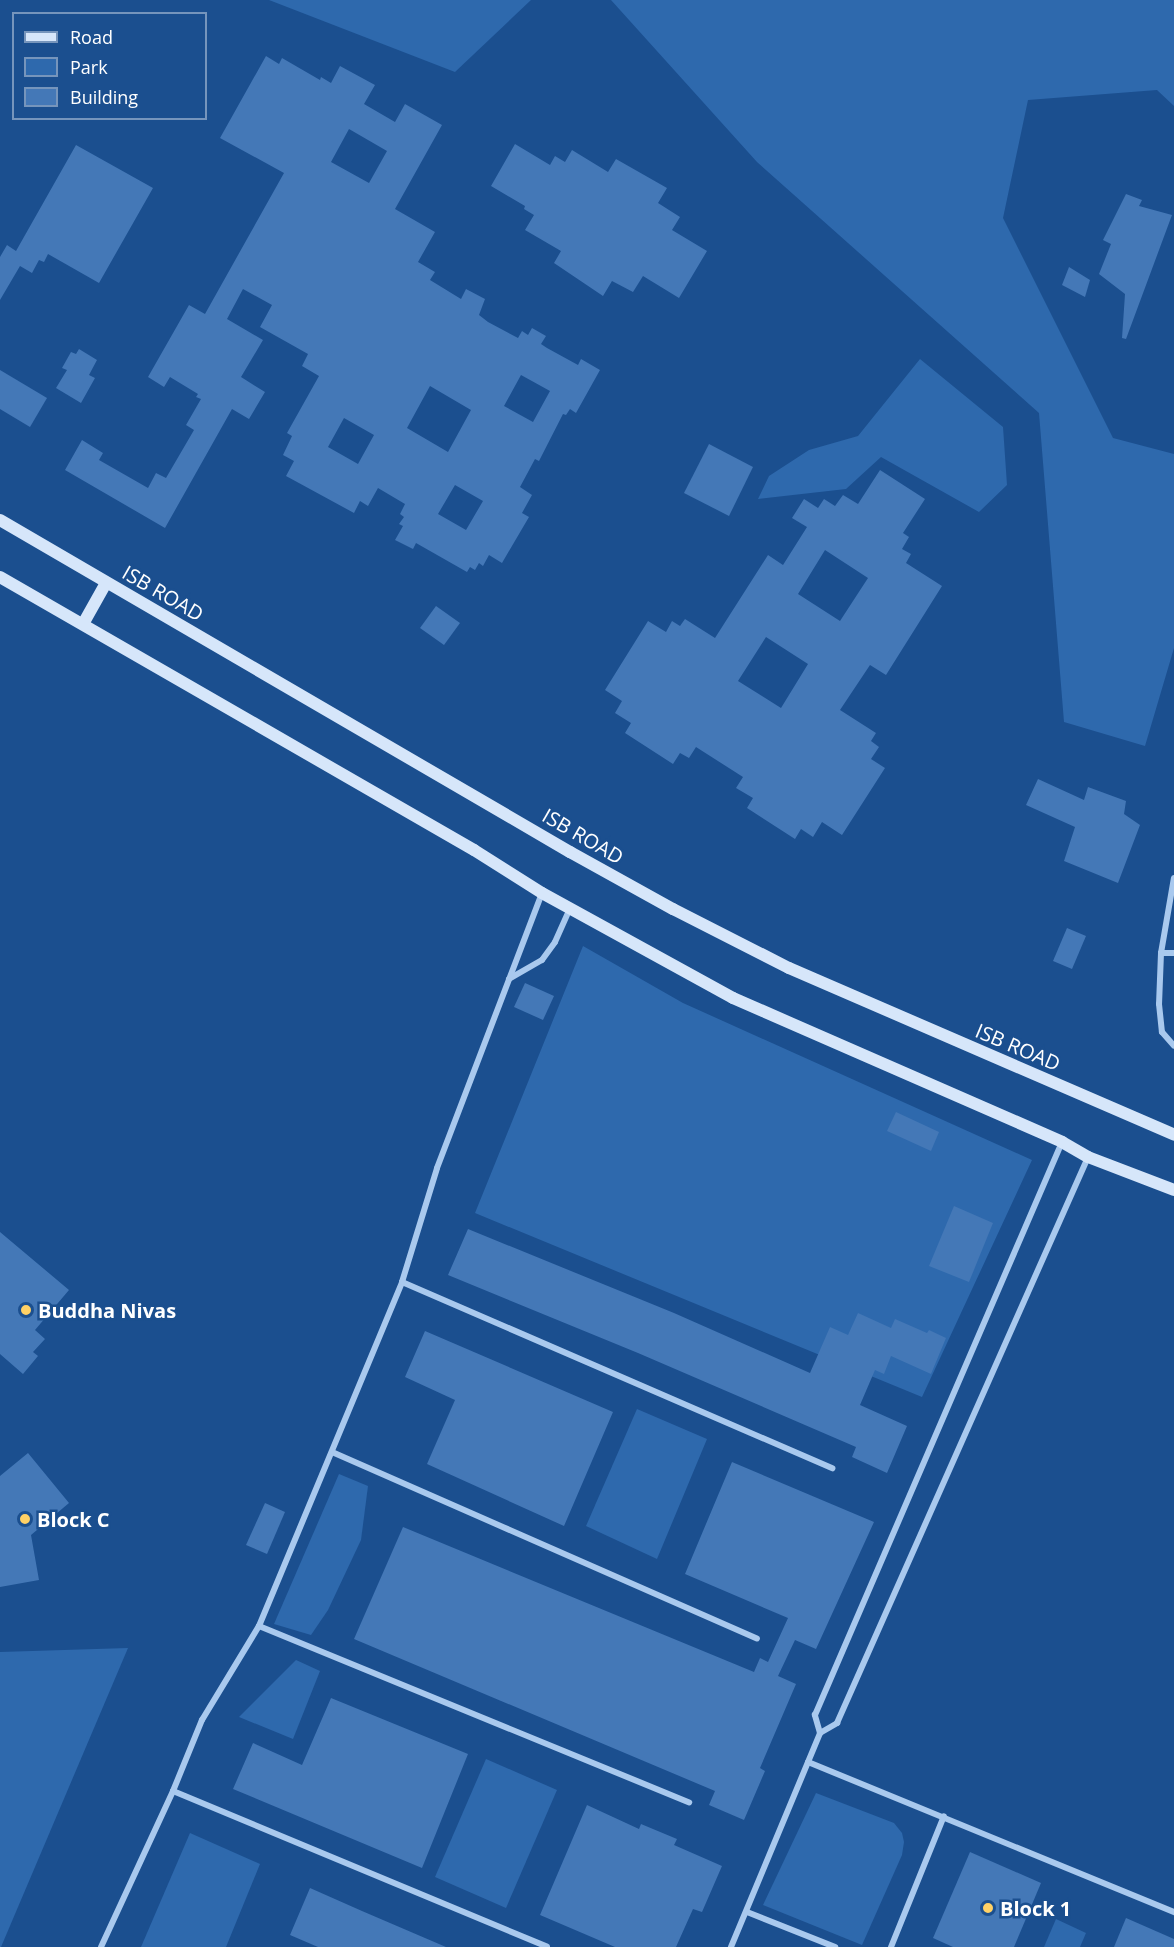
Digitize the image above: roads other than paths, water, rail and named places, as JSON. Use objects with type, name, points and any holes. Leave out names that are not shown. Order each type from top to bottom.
[{"type":"main road","name":"ISB ROAD","points":[[0,520],[570,852],[673,909],[789,968],[1174,1135]]},
{"type":"main road","points":[[0,577],[464,844],[542,893],[733,998],[1062,1142],[1088,1157],[1174,1190]]},
{"type":"main road","points":[[83,624],[106,583]]},
{"type":"street","points":[[1174,878],[1161,953],[1159,1004],[1162,1032],[1174,1046]]},
{"type":"street","points":[[101,1947],[173,1791],[202,1720],[260,1626],[402,1282],[437,1168],[542,893]]},
{"type":"street","points":[[509,979],[542,960],[555,942],[570,909]]},
{"type":"street","points":[[1161,953],[1174,953]]},
{"type":"street","points":[[820,1733],[815,1715],[1062,1142]]},
{"type":"street","points":[[731,1947],[820,1733],[837,1723],[1088,1157]]},
{"type":"street","points":[[402,1282],[832,1468]]},
{"type":"street","points":[[332,1452],[757,1639]]},
{"type":"street","points":[[260,1626],[689,1802]]},
{"type":"street","points":[[808,1762],[1174,1912]]},
{"type":"street","points":[[173,1791],[547,1947]]},
{"type":"street","points":[[891,1947],[944,1816]]},
{"type":"street","points":[[747,1912],[835,1947]]},
{"type":"place","name":"Buddha Nivas","points":[[26,1310]]},
{"type":"place","name":"Block C","points":[[25,1519]]},
{"type":"place","name":"Block 1","points":[[988,1908]]}]
